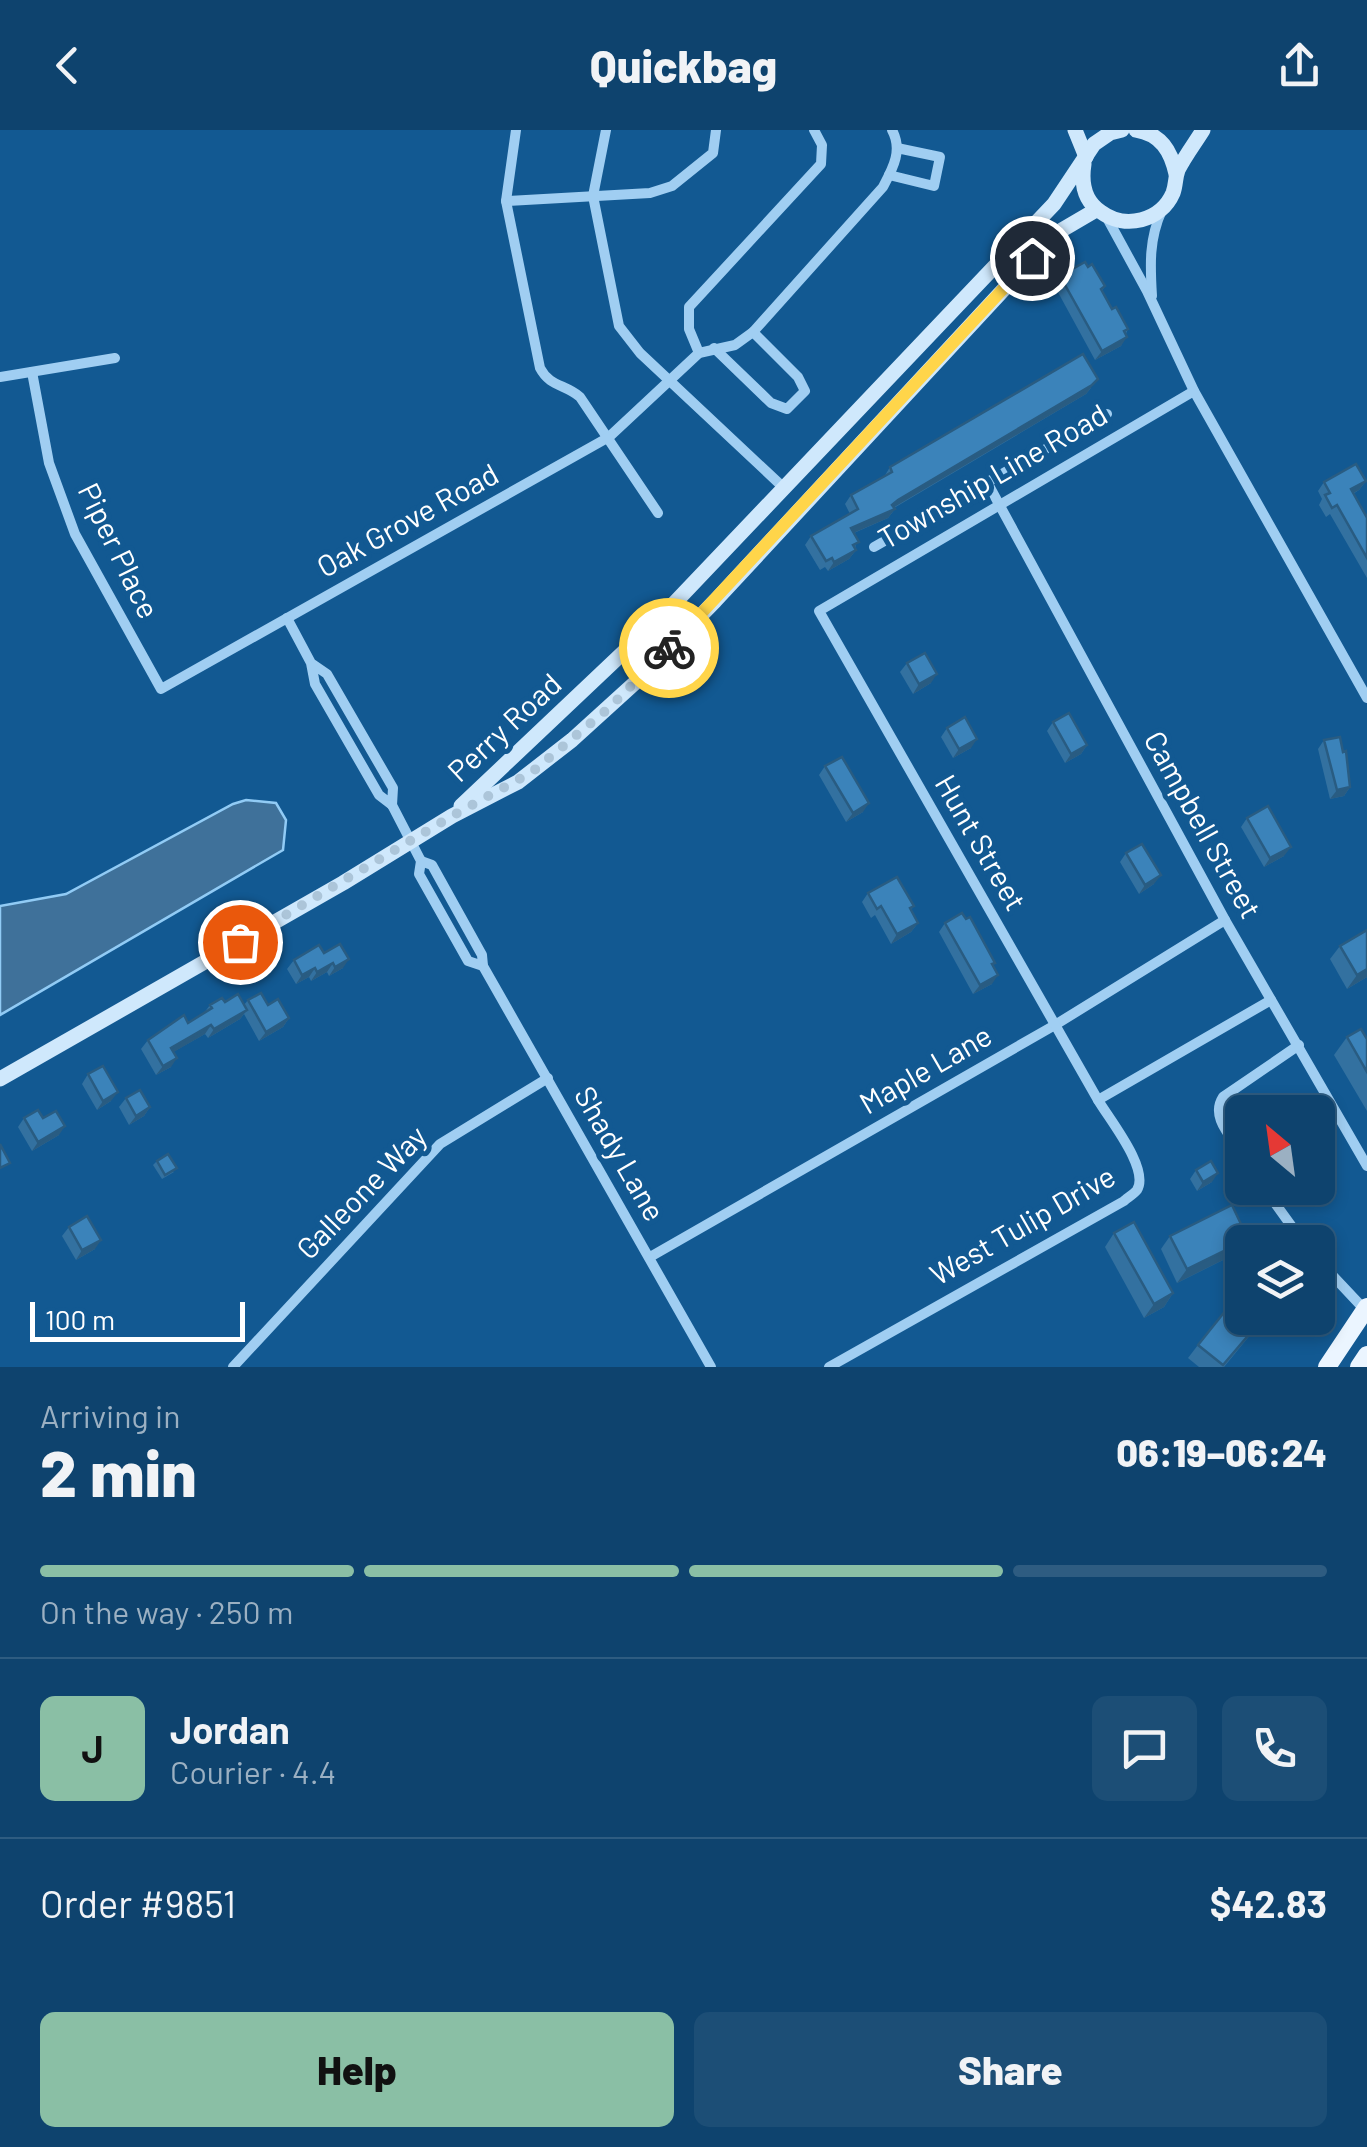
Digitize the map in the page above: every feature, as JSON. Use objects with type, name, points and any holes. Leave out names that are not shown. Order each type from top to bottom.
[{"type":"main road","points":[[1326,1367],[1366,1308]]},
{"type":"main road","points":[[1359,1367],[1367,1355]]},
{"type":"street","points":[[516,130],[506,201],[540,368],[546,380],[569,388],[580,397],[658,513]]},
{"type":"street","points":[[606,130],[593,196],[620,326],[670,382],[784,488]]},
{"type":"street","points":[[506,201],[650,194],[672,186],[713,153],[716,130]]},
{"type":"street","points":[[814,130],[822,144],[821,164],[689,307],[689,329],[699,353],[735,345],[753,332],[883,187],[895,164],[898,140],[892,130]]},
{"type":"street","points":[[1075,130],[1085,161],[1082,178],[1086,195],[1101,213],[1152,302],[1194,391],[1367,698]]},
{"type":"street","name":"Perry Road","points":[[452,816],[665,613],[1054,204],[1094,144],[1122,130]]},
{"type":"street","points":[[1152,302],[1152,231],[1173,192],[1176,174],[1202,130]]},
{"type":"street","points":[[1143,131],[1162,142],[1172,157],[1176,174]]},
{"type":"street","points":[[889,175],[934,186],[940,157],[897,148]]},
{"type":"street","name":"Perry Road","points":[[452,816],[532,772],[623,695],[1055,234],[1101,213],[1130,222],[1148,218],[1163,208]]},
{"type":"street","points":[[714,348],[771,404],[787,409],[805,391],[798,377],[753,332]]},
{"type":"street","name":"Oak Grove Road","points":[[161,689],[609,437],[699,353]]},
{"type":"street","points":[[0,377],[115,358]]},
{"type":"street","name":"Piper Place","points":[[32,372],[49,463],[75,534],[161,689]]},
{"type":"street","name":"Township Line Road","points":[[819,610],[1194,391]]},
{"type":"street","points":[[874,547],[1107,414]]},
{"type":"street","name":"Campbell Street","points":[[987,482],[1225,920],[1367,1166]]},
{"type":"street","name":"Hunt Street","points":[[819,610],[1098,1100]]},
{"type":"street","points":[[287,618],[311,663],[314,684],[379,795],[392,805],[411,842]]},
{"type":"street","points":[[0,1079],[452,816]]},
{"type":"street","name":"Shady Lane","points":[[411,842],[421,861],[432,865],[482,954],[483,966],[711,1367]]},
{"type":"street","name":"Maple Lane","points":[[650,1257],[1055,1024],[1225,920]]},
{"type":"street","points":[[1098,1100],[1271,1000]]},
{"type":"street","points":[[1225,1095],[1299,1045]]},
{"type":"street","name":"Galleone Way","points":[[233,1367],[440,1144],[548,1078]]},
{"type":"street","points":[[1225,1095],[1218,1104],[1218,1115],[1225,1126]]},
{"type":"street","name":"West Tulip Drive","points":[[829,1367],[1133,1194],[1140,1178],[1138,1164],[1098,1100]]},
{"type":"street","points":[[1335,1277],[1366,1308]]},
{"type":"water","points":[[246,800],[276,803],[286,820],[283,850],[0,1015],[0,906],[66,894]]},
{"type":"building","points":[[1085,262],[1088,267],[1092,264],[1112,309],[1116,307],[1128,329],[1124,331],[1127,337],[1102,351],[1060,276]]},
{"type":"building","points":[[1083,354],[1098,379],[1092,385],[898,500],[892,505],[895,509],[851,528],[859,542],[853,545],[856,550],[834,562],[832,558],[826,561],[811,536],[858,509],[851,495],[892,472],[890,467]]},
{"type":"building","points":[[1356,464],[1366,481],[1351,489],[1367,515],[1367,558],[1337,505],[1332,508],[1325,495],[1330,493],[1324,482]]},
{"type":"building","points":[[925,653],[937,674],[919,684],[907,663]]},
{"type":"building","points":[[1069,713],[1087,745],[1071,754],[1053,722]]},
{"type":"building","points":[[965,717],[977,739],[959,749],[947,728]]},
{"type":"building","points":[[1340,737],[1343,752],[1346,751],[1350,787],[1337,790],[1324,740]]},
{"type":"building","points":[[842,757],[869,803],[853,813],[825,766]]},
{"type":"building","points":[[1268,806],[1291,847],[1270,858],[1247,818]]},
{"type":"building","points":[[1142,844],[1161,875],[1145,885],[1126,853]]},
{"type":"building","points":[[897,877],[914,906],[910,908],[918,923],[897,934],[881,906],[877,909],[868,893]]},
{"type":"building","points":[[962,913],[966,919],[970,917],[998,975],[980,985],[945,923]]},
{"type":"building","points":[[1367,930],[1367,969],[1357,975],[1340,946]]},
{"type":"building","points":[[340,944],[349,959],[335,967],[333,963],[302,975],[294,960],[319,945],[324,953]]},
{"type":"building","points":[[261,993],[268,1005],[278,999],[289,1018],[266,1032],[248,1000]]},
{"type":"building","points":[[238,994],[247,1010],[171,1048],[177,1058],[163,1066],[148,1040],[184,1015],[188,1023],[222,998],[225,1002]]},
{"type":"building","points":[[1361,1029],[1367,1039],[1367,1072],[1347,1037]]},
{"type":"building","points":[[103,1066],[118,1092],[103,1101],[88,1074]]},
{"type":"building","points":[[140,1090],[150,1107],[136,1116],[126,1098]]},
{"type":"building","points":[[38,1110],[43,1118],[56,1111],[65,1126],[38,1142],[24,1118]]},
{"type":"building","points":[[0,1144],[10,1163],[0,1168]]},
{"type":"building","points":[[168,1154],[177,1168],[165,1175],[157,1161]]},
{"type":"building","points":[[1211,1161],[1218,1173],[1203,1182],[1196,1170]]},
{"type":"building","points":[[1232,1205],[1241,1225],[1225,1225],[1225,1250],[1187,1269],[1170,1236]]},
{"type":"building","points":[[87,1216],[101,1240],[82,1250],[69,1227]]},
{"type":"building","points":[[1134,1222],[1173,1293],[1154,1304],[1114,1233]]},
{"type":"building","points":[[1225,1311],[1225,1335],[1249,1335],[1223,1365],[1198,1345]]},
{"type":"way so far","points":[[240,942],[452,816],[518,782],[609,708],[669,648]]},
{"type":"route","points":[[669,648],[1032,258]]}]
